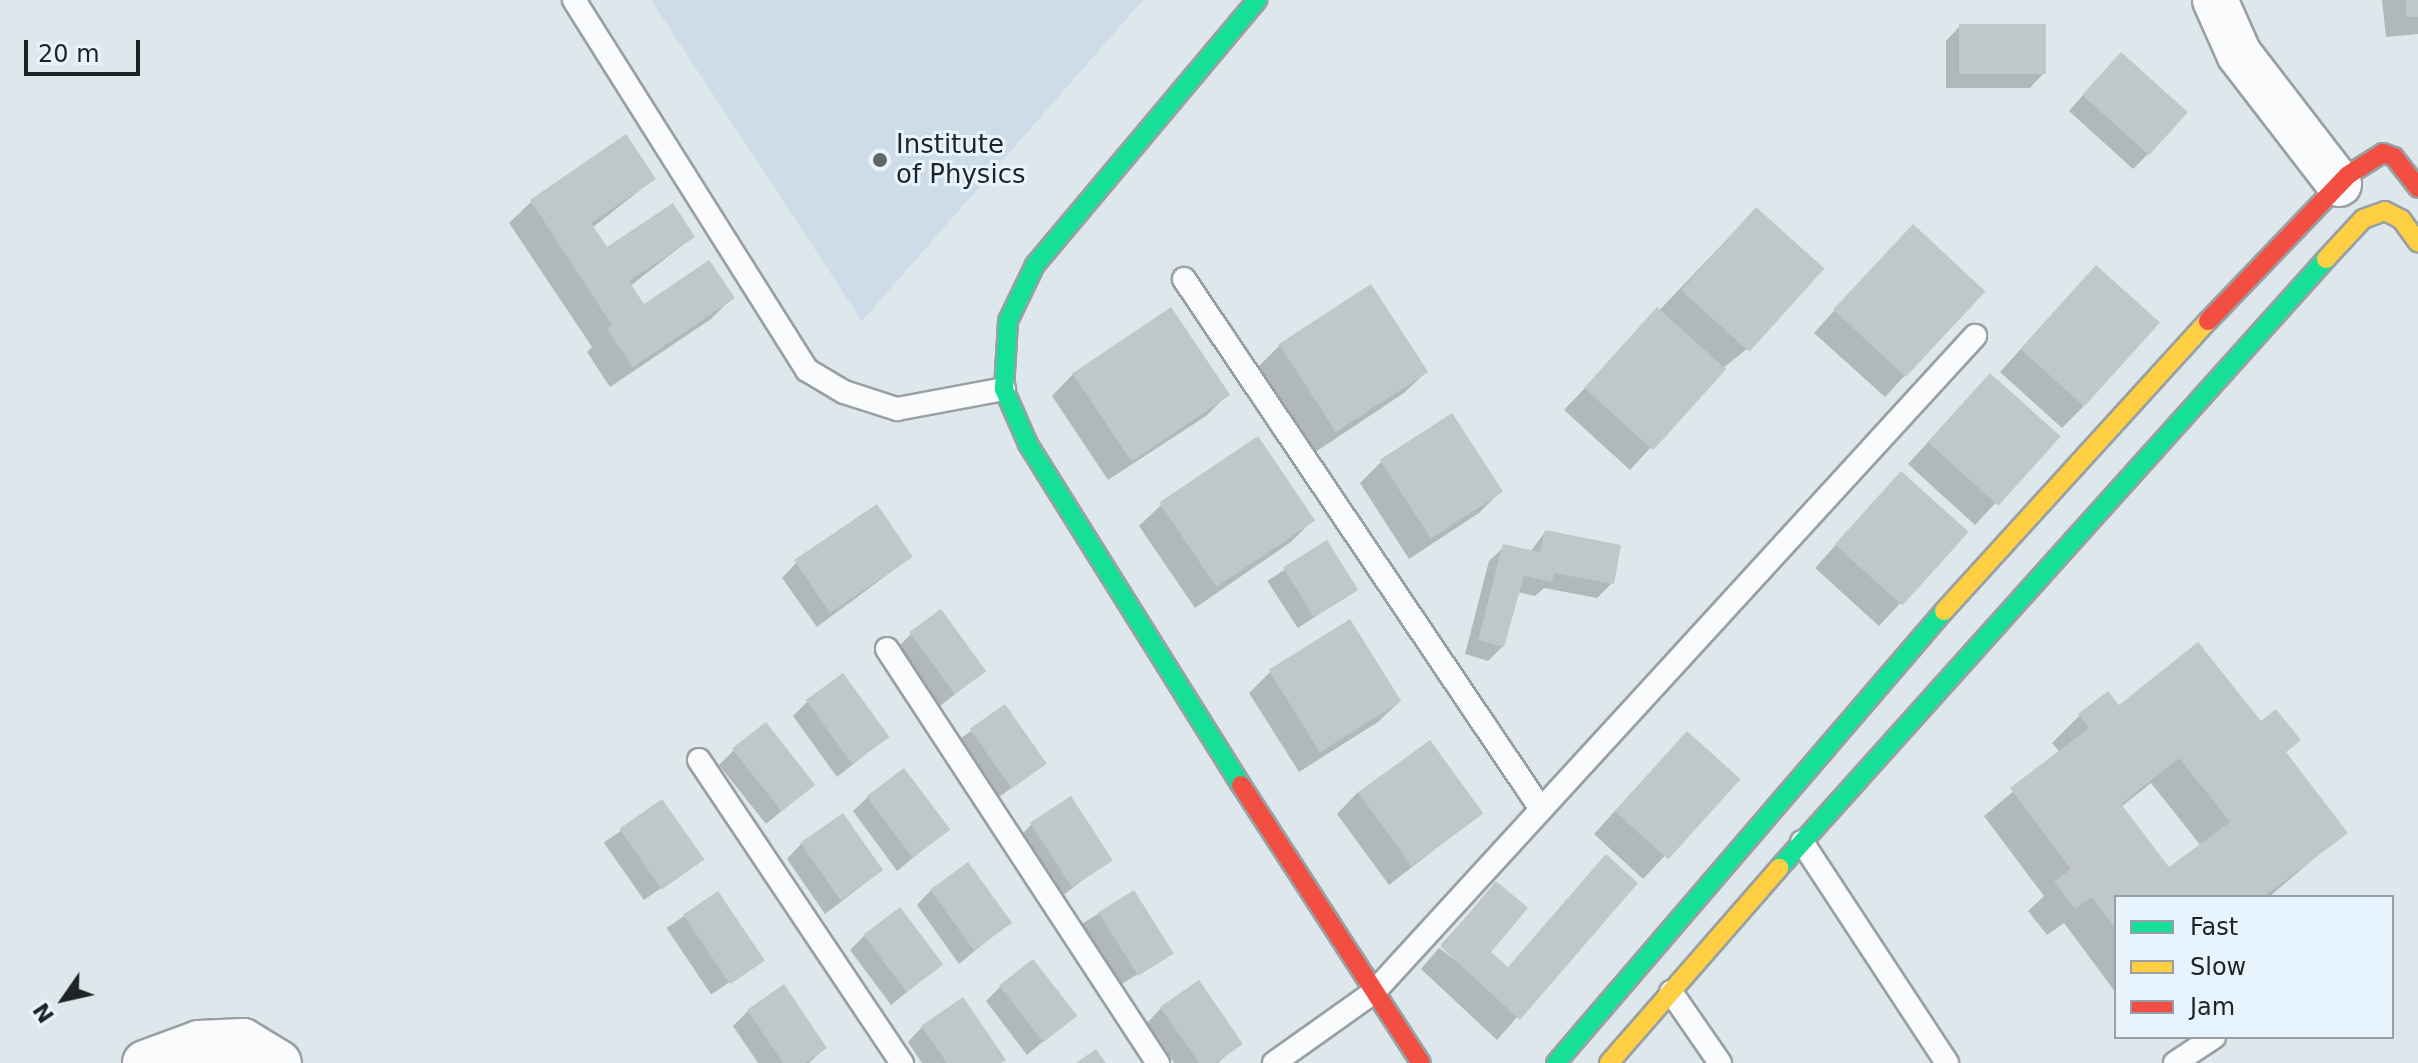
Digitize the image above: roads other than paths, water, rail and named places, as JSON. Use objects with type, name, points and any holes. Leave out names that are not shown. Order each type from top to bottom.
[{"type":"street","points":[[1257,0],[1035,265],[1008,321],[1004,389],[1028,444],[1133,619],[1421,1063]]},
{"type":"street","points":[[2215,0],[2239,54],[2339,184]]},
{"type":"street","points":[[1556,1063],[1999,546],[2339,184],[2383,153],[2394,157],[2418,188]]},
{"type":"street","points":[[1609,1063],[1802,842],[2363,219],[2385,211],[2401,219],[2418,242]]},
{"type":"street","points":[[145,1063],[199,1043],[243,1041],[279,1063]]},
{"type":"lane","points":[[574,0],[807,370],[844,392],[897,409],[1004,389]]},
{"type":"lane","points":[[1184,279],[1541,809]]},
{"type":"lane","points":[[1274,1063],[1374,992],[1975,336]]},
{"type":"lane","points":[[887,649],[1158,1063]]},
{"type":"lane","points":[[699,760],[902,1063]]},
{"type":"lane","points":[[1802,842],[1947,1063]]},
{"type":"lane","points":[[1671,992],[1720,1063]]},
{"type":"lane","points":[[2175,1063],[2211,1039]]},
{"type":"place","name":"Institute of Physics","points":[[880,160]]}]
